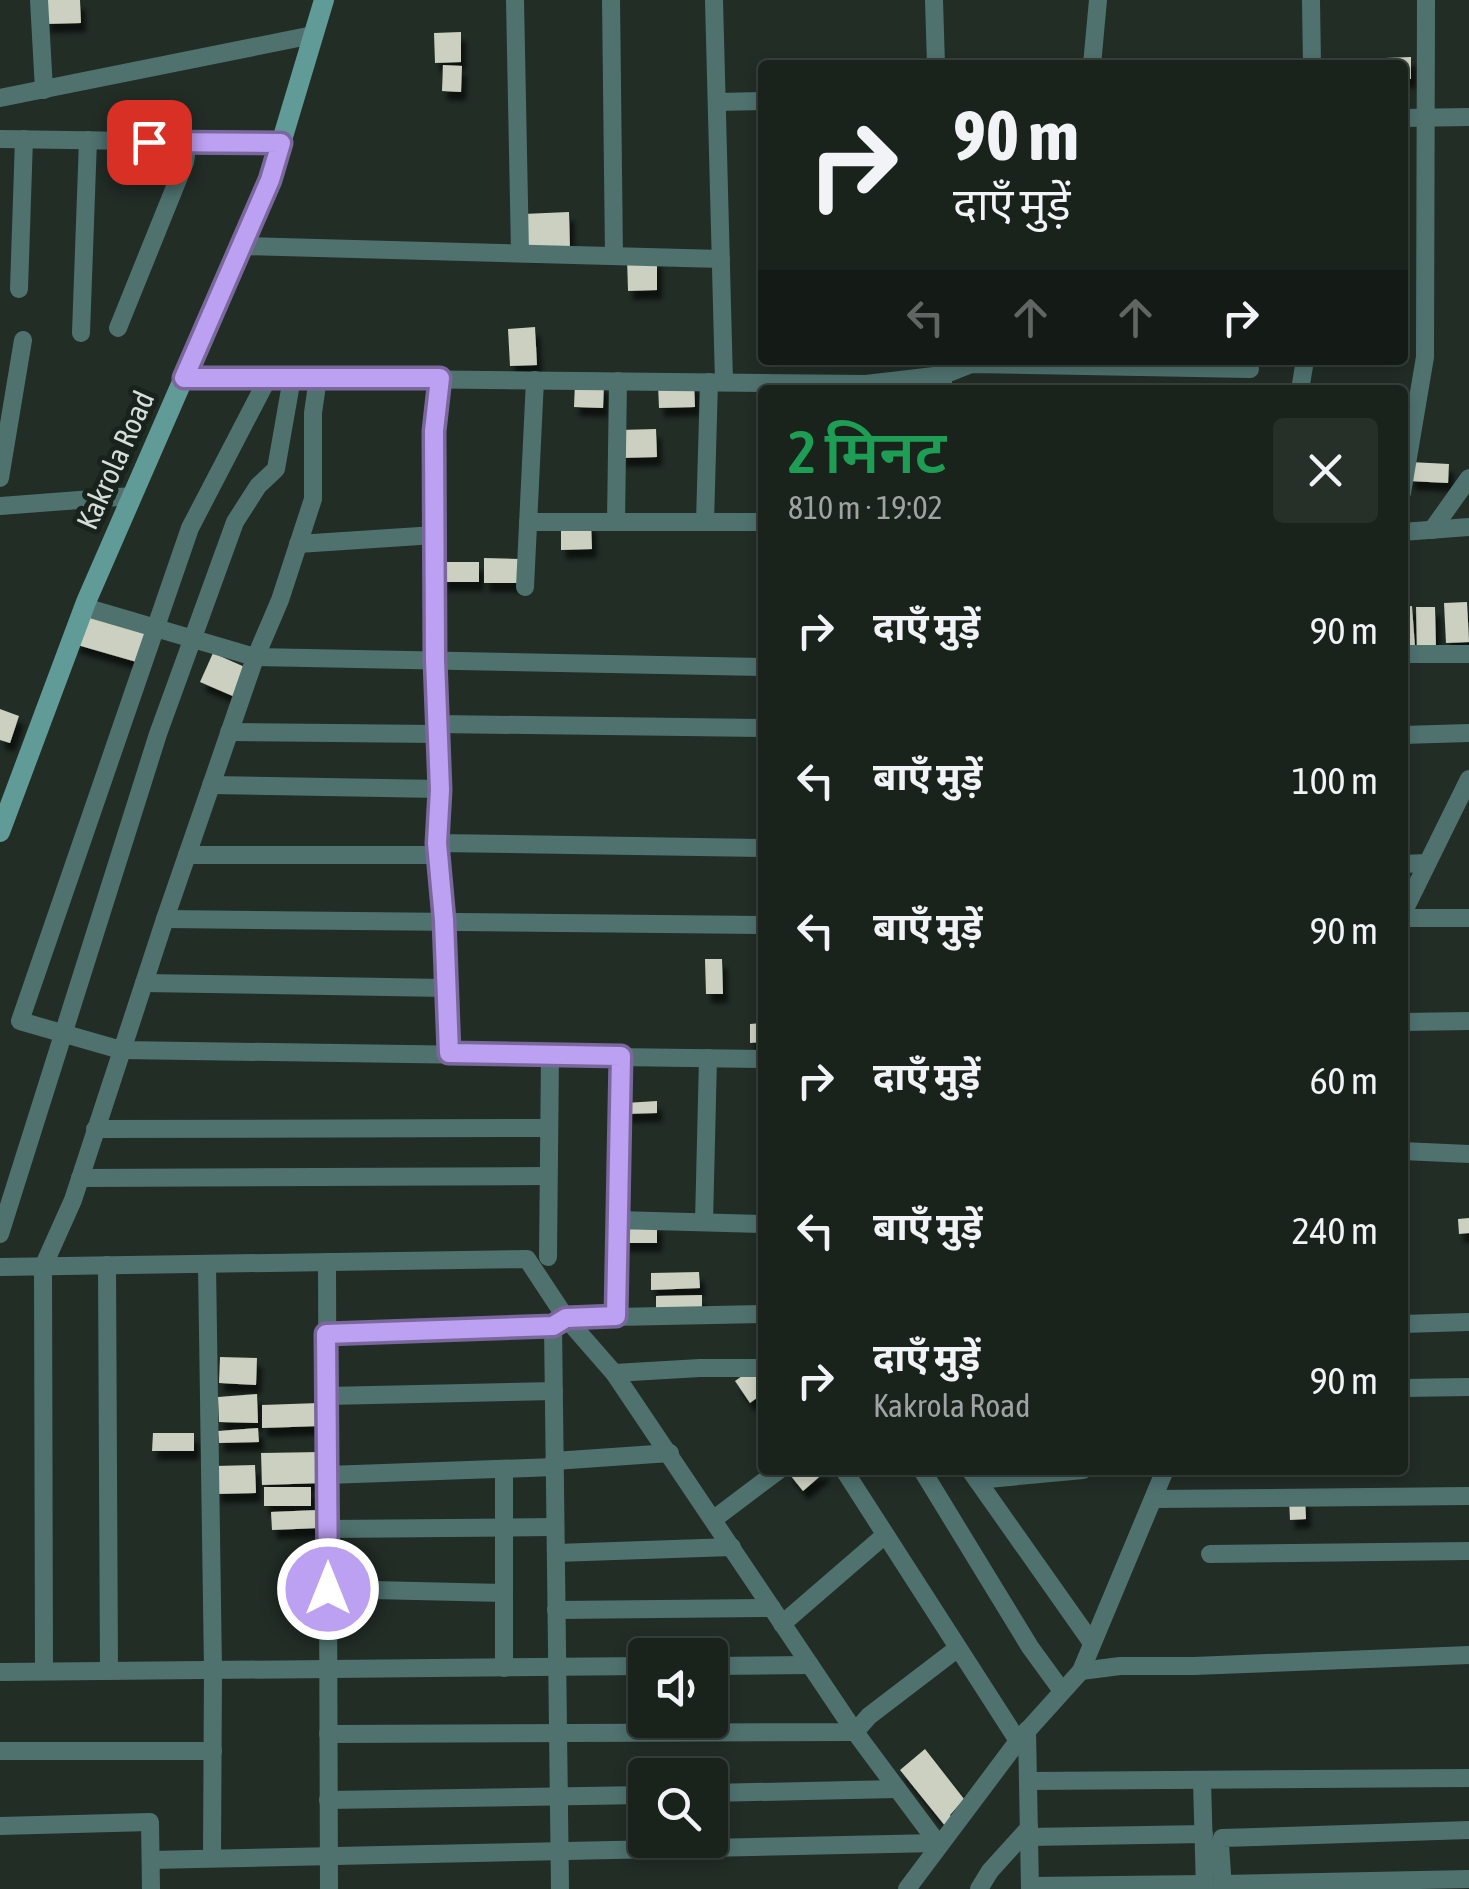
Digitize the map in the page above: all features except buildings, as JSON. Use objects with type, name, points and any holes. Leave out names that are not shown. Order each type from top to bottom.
[{"type":"street","points":[[39,0],[44,90]]},
{"type":"street","name":"Kakrola Road","points":[[0,832],[84,607],[270,180],[324,0]]},
{"type":"street","points":[[515,0],[520,253]]},
{"type":"street","points":[[611,0],[614,256]]},
{"type":"street","points":[[704,522],[721,259],[714,0]]},
{"type":"street","points":[[934,0],[936,60]]},
{"type":"street","points":[[1092,60],[1098,0]]},
{"type":"street","points":[[1312,0],[1312,60]]},
{"type":"street","points":[[1408,460],[1426,356],[1426,0]]},
{"type":"street","points":[[0,98],[313,36]]},
{"type":"street","points":[[717,102],[758,101]]},
{"type":"street","points":[[1408,118],[1469,118]]},
{"type":"street","points":[[0,139],[281,143]]},
{"type":"street","points":[[19,289],[24,139]]},
{"type":"street","points":[[80,334],[88,140]]},
{"type":"street","points":[[118,328],[185,162],[188,142]]},
{"type":"street","points":[[241,246],[721,259]]},
{"type":"street","points":[[0,478],[23,340]]},
{"type":"street","points":[[879,385],[943,375],[968,365]]},
{"type":"street","points":[[1184,365],[1250,369]]},
{"type":"street","points":[[184,378],[440,378],[766,385]]},
{"type":"street","points":[[20,1021],[190,528],[268,378]]},
{"type":"street","points":[[0,1234],[158,734],[235,522],[258,486],[274,472],[292,378]]},
{"type":"street","points":[[44,1671],[42,1266],[80,1178],[229,732],[280,600],[312,499],[313,413],[318,378]]},
{"type":"street","points":[[440,378],[434,431],[435,660],[438,849],[449,1053]]},
{"type":"street","points":[[525,587],[535,380]]},
{"type":"street","points":[[616,522],[618,382]]},
{"type":"street","points":[[1432,530],[1469,478]]},
{"type":"street","points":[[0,506],[132,496]]},
{"type":"street","points":[[528,522],[758,522]]},
{"type":"street","points":[[1408,532],[1469,526]]},
{"type":"street","points":[[298,544],[435,534]]},
{"type":"street","points":[[84,607],[255,657],[758,667]]},
{"type":"street","points":[[1408,654],[1469,654]]},
{"type":"street","points":[[229,732],[758,728]]},
{"type":"street","points":[[1408,735],[1469,732]]},
{"type":"street","points":[[1408,903],[1462,806],[1469,779]]},
{"type":"street","points":[[211,785],[440,790]]},
{"type":"street","points":[[188,855],[758,848]]},
{"type":"street","points":[[1408,864],[1427,863]]},
{"type":"street","points":[[1408,916],[1469,918]]},
{"type":"street","points":[[166,919],[758,925]]},
{"type":"street","points":[[144,983],[446,988]]},
{"type":"street","points":[[0,1013],[121,1050],[758,1059]]},
{"type":"street","points":[[1408,1022],[1469,1021]]},
{"type":"street","points":[[548,1257],[550,1055]]},
{"type":"street","points":[[616,1316],[621,1056]]},
{"type":"street","points":[[704,1222],[708,1058]]},
{"type":"street","points":[[96,1130],[549,1128]]},
{"type":"street","points":[[1408,1152],[1469,1154]]},
{"type":"street","points":[[80,1178],[548,1176]]},
{"type":"street","points":[[617,1220],[758,1224]]},
{"type":"street","points":[[0,1267],[524,1257],[560,1322],[614,1373],[855,1732],[938,1844]]},
{"type":"street","points":[[326,1262],[329,1889]]},
{"type":"street","points":[[207,1264],[214,1670],[212,1858]]},
{"type":"street","points":[[107,1266],[109,1671]]},
{"type":"street","points":[[326,1334],[616,1316],[758,1314]]},
{"type":"street","points":[[560,1322],[554,1391],[560,1889]]},
{"type":"street","points":[[1408,1324],[1469,1322]]},
{"type":"street","points":[[614,1373],[758,1368]]},
{"type":"street","points":[[1408,1388],[1469,1388]]},
{"type":"street","points":[[327,1396],[554,1391]]},
{"type":"street","points":[[327,1475],[504,1469],[670,1453]]},
{"type":"street","points":[[504,1469],[504,1668]]},
{"type":"street","points":[[714,1518],[772,1475]]},
{"type":"street","points":[[847,1475],[958,1648],[1022,1736],[1028,1781],[1030,1887],[1214,1887],[1469,1878]]},
{"type":"street","points":[[925,1475],[1030,1647],[1062,1691]]},
{"type":"street","points":[[973,1475],[1092,1644]]},
{"type":"street","points":[[907,1889],[1022,1736],[1081,1671],[1163,1475]]},
{"type":"street","points":[[1154,1499],[1469,1496]]},
{"type":"street","points":[[328,1529],[556,1528]]},
{"type":"street","points":[[556,1610],[777,1616],[886,1535]]},
{"type":"street","points":[[556,1553],[732,1546]]},
{"type":"street","points":[[1210,1554],[1469,1551]]},
{"type":"street","points":[[328,1589],[504,1593]]},
{"type":"street","points":[[328,1734],[855,1732],[869,1716],[958,1648]]},
{"type":"street","points":[[1081,1671],[1120,1666],[1469,1655]]},
{"type":"street","points":[[728,1666],[810,1665]]},
{"type":"street","points":[[0,1672],[628,1666]]},
{"type":"street","points":[[0,1752],[214,1752]]},
{"type":"street","points":[[1028,1781],[1469,1778]]},
{"type":"street","points":[[1202,1781],[1204,1834],[1214,1887]]},
{"type":"street","points":[[728,1793],[897,1788]]},
{"type":"street","points":[[328,1800],[628,1795]]},
{"type":"street","points":[[0,1826],[150,1822],[151,1889]]},
{"type":"street","points":[[1214,1887],[1222,1838],[1469,1830]]},
{"type":"street","points":[[979,1889],[990,1871],[1029,1833],[1204,1834]]},
{"type":"street","points":[[151,1860],[938,1844]]},
{"type":"route","points":[[149,142],[281,143],[270,180],[184,378],[440,378],[434,431],[440,790],[437,843],[449,1053],[621,1056],[616,1316],[566,1318],[553,1326],[326,1334],[328,1589]]}]
